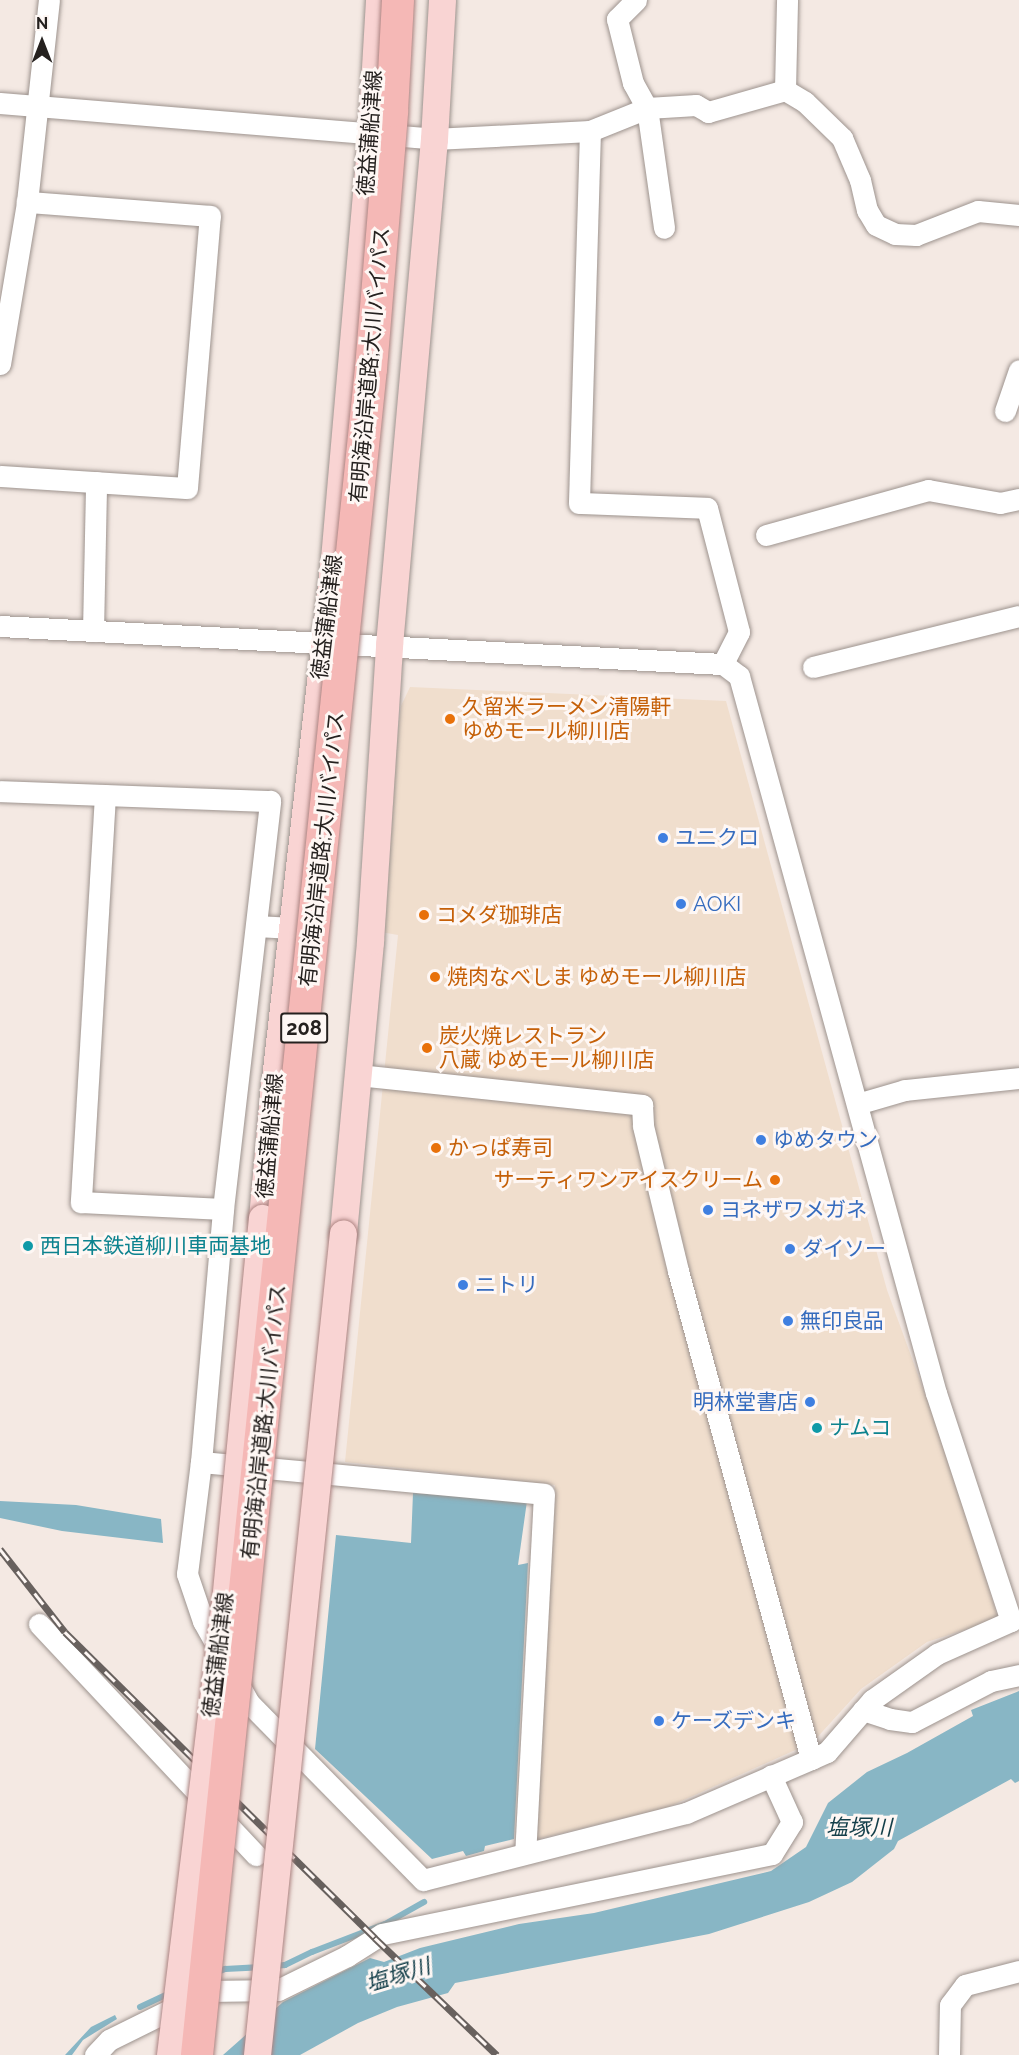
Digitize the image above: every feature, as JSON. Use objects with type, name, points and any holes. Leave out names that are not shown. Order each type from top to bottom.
[{"type":"highway","name":"有明海沿岸道路;大川バイパス","points":[[197,2055],[371,369],[392,111],[398,0]]},
{"type":"main road","name":"徳益蒲船津線","points":[[170,2055],[224,1612],[273,1096],[334,559],[371,135],[379,0]]},
{"type":"main road","points":[[257,2055],[344,1233],[370,941],[389,645],[434,139],[441,0]]},
{"type":"street","points":[[1,358],[27,202],[49,0]]},
{"type":"street","points":[[636,0],[617,19],[633,83],[647,108],[664,228]]},
{"type":"street","points":[[785,90],[787,0]]},
{"type":"street","points":[[0,103],[434,139],[590,131],[647,108],[696,105],[708,112],[785,90],[805,102],[842,138],[860,180],[867,210],[876,225],[895,234],[916,235],[978,211],[1019,215]]},
{"type":"street","points":[[590,131],[579,503],[707,508],[739,632],[723,664]]},
{"type":"street","points":[[0,476],[186,488],[210,216],[27,202]]},
{"type":"street","points":[[1005,411],[1019,370]]},
{"type":"street","points":[[93,631],[96,482]]},
{"type":"street","points":[[766,535],[928,490],[1000,503],[1019,499]]},
{"type":"street","points":[[813,668],[1019,616]]},
{"type":"street","points":[[0,626],[723,664],[739,676],[936,1393],[1011,1621],[937,1654],[872,1700],[827,1752],[686,1813],[525,1851],[423,1880],[249,1703],[203,1621],[187,1574],[201,1462],[223,1209],[270,801],[0,791]]},
{"type":"street","points":[[105,795],[81,1202],[223,1209]]},
{"type":"street","points":[[256,926],[293,928]]},
{"type":"street","points":[[358,1075],[642,1105],[643,1126],[678,1271],[811,1759]]},
{"type":"street","points":[[857,1104],[905,1090],[965,1086],[1019,1078]]},
{"type":"street","points":[[201,1462],[544,1494],[525,1851]]},
{"type":"street","points":[[39,1624],[256,1855]]},
{"type":"street","points":[[863,1710],[890,1719],[912,1722],[991,1682],[1019,1675]]},
{"type":"street","points":[[95,2055],[110,2040],[208,1991],[278,1990],[346,1956],[382,1934],[772,1854],[792,1822],[771,1776]]},
{"type":"street","points":[[948,2055],[950,2005],[965,1985],[1019,1971]]},
{"type":"shaded area","points":[[410,687],[726,701],[887,1290],[956,1479],[998,1619],[927,1642],[861,1689],[813,1742],[666,1808],[529,1841],[555,1485],[345,1462],[398,935],[375,931],[401,706]]},
{"type":"water","points":[[413,1493],[527,1501],[518,1565],[528,1563],[514,1839],[485,1846],[484,1851],[466,1856],[463,1851],[432,1859],[315,1749],[336,1535],[411,1543]]},
{"type":"water","points":[[0,1501],[76,1505],[161,1519],[163,1543],[62,1531],[0,1518]]},
{"type":"water","name":"塩塚川","points":[[1019,1691],[1019,1781],[1015,1783],[1011,1779],[898,1841],[894,1849],[852,1882],[809,1902],[709,1934],[455,1983],[448,1993],[397,2007],[358,2023],[300,2055],[223,2055],[283,2002],[370,1958],[384,1962],[420,1948],[519,1924],[594,1913],[771,1871],[806,1847],[828,1803],[867,1772],[907,1753],[973,1716],[971,1710]]},
{"type":"water","points":[[115,2015],[117,2019],[83,2040],[72,2055],[65,2055],[91,2027]]},
{"type":"waterway","points":[[274,1966],[285,1965],[385,1924],[424,1902]]},
{"type":"waterway","points":[[215,1973],[225,1969],[258,1967]]},
{"type":"waterway","points":[[140,2007],[170,1993]]},
{"type":"railway","points":[[0,1549],[65,1632],[497,2055]]},
{"type":"place","name":"久留米ラーメン清陽軒 ゆめモール柳川店","points":[[450,719]]},
{"type":"place","name":"ユニクロ","points":[[663,838]]},
{"type":"place","name":"AOKI","points":[[681,904]]},
{"type":"place","name":"コメダ珈琲店","points":[[424,915]]},
{"type":"place","name":"焼肉なべしま ゆめモール柳川店","points":[[435,977]]},
{"type":"place","name":"炭火焼レストラン 八蔵 ゆめモール柳川店","points":[[427,1048]]},
{"type":"place","name":"ゆめタウン","points":[[761,1140]]},
{"type":"place","name":"かっぱ寿司","points":[[436,1148]]},
{"type":"place","name":"サーティワンアイスクリーム","points":[[775,1180]]},
{"type":"place","name":"ヨネザワメガネ","points":[[708,1210]]},
{"type":"place","name":"西日本鉄道柳川車両基地","points":[[28,1246]]},
{"type":"place","name":"ダイソー","points":[[790,1249]]},
{"type":"place","name":"ニトリ","points":[[463,1285]]},
{"type":"place","name":"無印良品","points":[[788,1321]]},
{"type":"place","name":"明林堂書店","points":[[810,1402]]},
{"type":"place","name":"ナムコ","points":[[817,1428]]},
{"type":"place","name":"ケーズデンキ","points":[[659,1721]]}]
